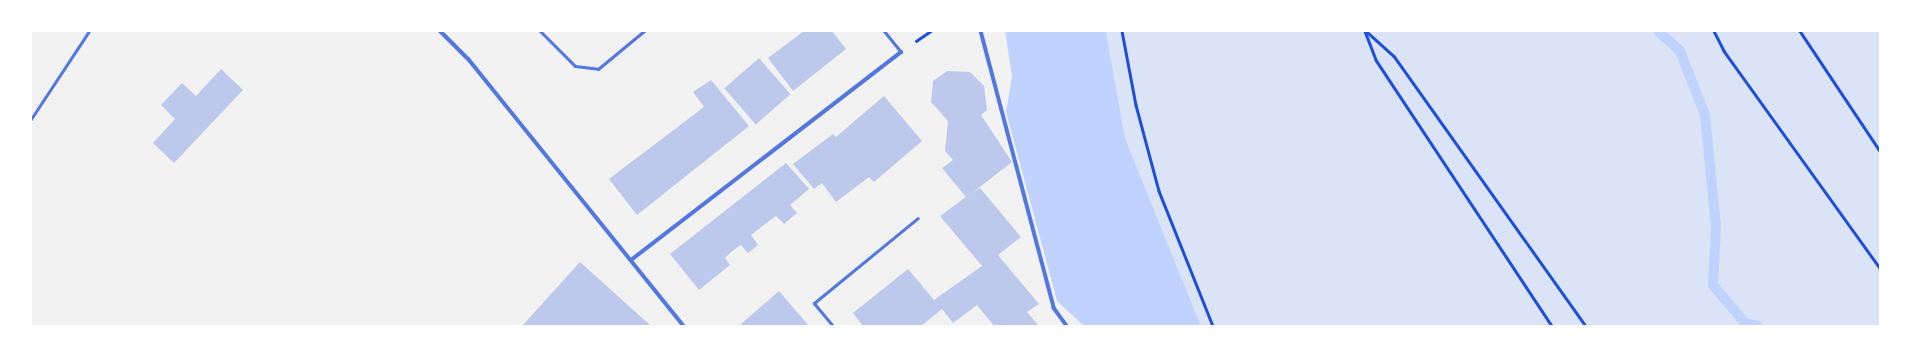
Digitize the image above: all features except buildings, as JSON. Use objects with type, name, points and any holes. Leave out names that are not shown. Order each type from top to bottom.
[{"type":"street","points":[[440,31],[469,60],[684,326]]},
{"type":"street","points":[[981,31],[1054,308],[1066,326]]},
{"type":"street","points":[[631,260],[901,52]]},
{"type":"lane","points":[[31,119],[89,31]]},
{"type":"lane","points":[[540,31],[575,66],[598,69],[644,31]]},
{"type":"lane","points":[[884,31],[901,52]]},
{"type":"lane","points":[[833,326],[814,303],[918,218]]},
{"type":"path","points":[[1122,31],[1136,106],[1159,191],[1213,326]]},
{"type":"path","points":[[1366,31],[1376,60],[1552,326]]},
{"type":"path","points":[[1366,31],[1394,56],[1586,326]]},
{"type":"path","points":[[1714,31],[1724,51],[1880,268]]},
{"type":"path","points":[[1800,31],[1880,151]]},
{"type":"shaded area","points":[[1106,31],[1880,31],[1880,326],[1201,326],[1125,138]]},
{"type":"water","points":[[1005,31],[1106,31],[1125,138],[1201,326],[1084,326],[1057,301],[1006,112],[1012,76]]},
{"type":"waterway","points":[[1658,31],[1680,51],[1705,115],[1716,227],[1713,285],[1745,323],[1758,326]]}]
